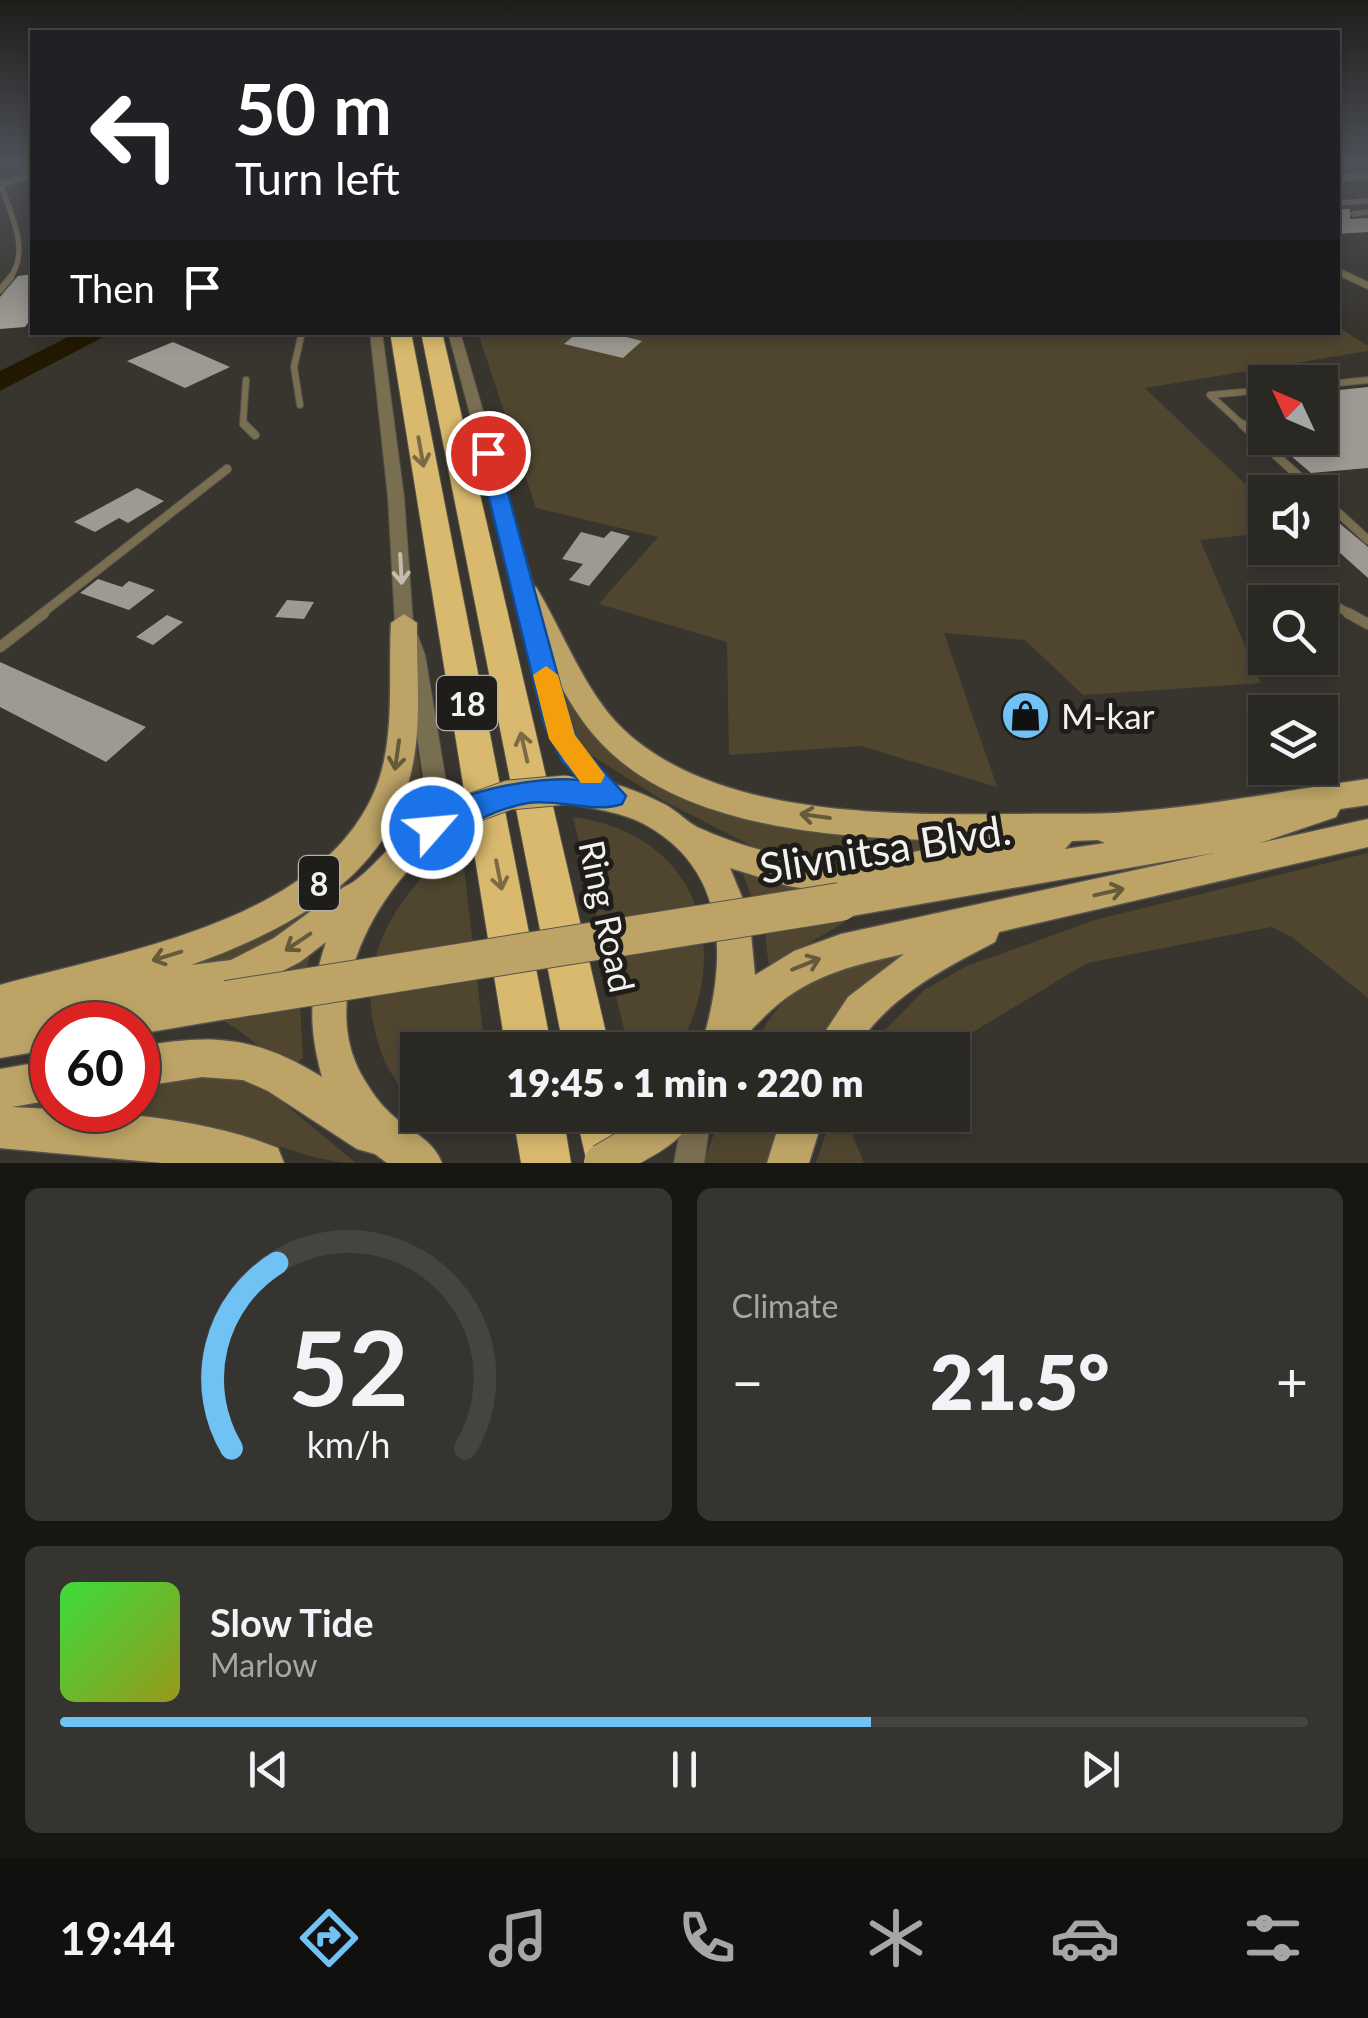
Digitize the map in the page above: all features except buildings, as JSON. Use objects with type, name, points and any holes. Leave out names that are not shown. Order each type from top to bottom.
[{"type":"highway","name":"18","points":[[401,335],[525,1032]]},
{"type":"highway","name":"Ring Road","points":[[431,335],[584,1032]]},
{"type":"highway","points":[[541,1132],[546,1163]]},
{"type":"main road","points":[[527,593],[588,704],[614,739],[683,785],[765,808],[882,826],[1122,826]]},
{"type":"main road","name":"8","points":[[0,1007],[234,932],[275,912],[334,871],[375,823],[390,794],[398,754],[404,622]]},
{"type":"main road","points":[[0,1007],[235,977],[324,925],[382,872],[456,814],[509,795],[566,790],[612,796],[653,813],[686,837],[716,873],[737,927],[738,990],[727,1032]]},
{"type":"main road","name":"Slivnitsa Blvd.","points":[[686,837],[789,874],[853,878],[1122,826],[1368,793]]},
{"type":"main road","name":"Slivnitsa Blvd.","points":[[160,1012],[1247,833],[1368,793]]},
{"type":"main road","name":"Slivnitsa Blvd.","points":[[1247,833],[1368,832]]},
{"type":"main road","name":"Slivnitsa Blvd.","points":[[730,1032],[773,980],[797,966],[841,951],[1368,832]]},
{"type":"main road","points":[[382,872],[357,906],[334,962],[328,1023],[344,1083],[360,1111],[408,1156]]},
{"type":"main road","points":[[847,1032],[873,998],[917,963],[1014,913]]},
{"type":"main road","points":[[0,1039],[30,1034]]},
{"type":"main road","points":[[160,1063],[195,1057],[228,1058],[258,1066],[408,1156]]},
{"type":"main road","points":[[0,1089],[30,1084]]},
{"type":"main road","points":[[0,1127],[101,1132],[207,1148],[263,1163]]},
{"type":"main road","points":[[788,1163],[798,1132]]},
{"type":"main road","points":[[603,1163],[645,1138]]},
{"type":"street","points":[[1340,273],[1368,286]]},
{"type":"street","name":"8","points":[[376,335],[396,497],[404,622]]},
{"type":"street","points":[[455,335],[527,593],[562,739],[612,796]]},
{"type":"street","points":[[382,872],[431,796],[434,782],[415,655],[404,622]]},
{"type":"street","points":[[689,1163],[694,1132]]},
{"type":"lane","points":[[0,290],[19,267],[18,242],[10,217]]},
{"type":"lane","points":[[18,242],[30,243]]},
{"type":"lane","points":[[300,405],[294,366],[301,335]]},
{"type":"lane","points":[[246,380],[242,423],[255,435]]},
{"type":"lane","points":[[1338,383],[1368,380]]},
{"type":"lane","points":[[1248,392],[1210,396],[1248,430]]},
{"type":"lane","points":[[1275,455],[1297,475]]},
{"type":"lane","points":[[0,647],[227,469]]},
{"type":"lane","points":[[1338,512],[1368,540]]},
{"type":"lane","points":[[1338,607],[1368,624]]},
{"type":"shaded area","points":[[1340,328],[1368,346],[1368,351],[1284,365],[1248,365],[1248,371],[1145,388],[1248,487],[1248,535],[1200,540],[1248,653],[1248,675],[1258,675],[1261,683],[1083,695],[1025,640],[944,633],[997,787],[861,746],[729,755],[727,642],[599,604],[658,537],[536,508],[479,335],[1340,335]]},
{"type":"shaded area","points":[[550,654],[618,758],[674,793],[981,842],[843,869],[781,861],[662,800],[583,750],[564,717]]},
{"type":"shaded area","points":[[415,732],[422,788],[418,803],[303,930],[221,970],[144,974],[324,891]]},
{"type":"shaded area","points":[[573,817],[616,828],[650,846],[676,871],[694,901],[703,935],[703,972],[695,1011],[686,1032],[625,1032]]},
{"type":"shaded area","points":[[461,841],[483,1032],[400,1032],[400,1086],[377,1039],[371,980],[387,928],[418,882]]},
{"type":"shaded area","points":[[1368,853],[1368,998],[1292,937],[1271,927],[1087,963],[970,1034],[883,1032],[924,990],[967,966],[1095,920]]},
{"type":"shaded area","points":[[741,869],[833,883],[845,922],[769,967],[765,933]]},
{"type":"shaded area","points":[[911,948],[834,1032],[762,1032],[797,982]]},
{"type":"shaded area","points":[[310,954],[300,1004],[303,1058],[294,1065],[224,1021],[230,983]]},
{"type":"shaded area","points":[[195,1071],[257,1081],[356,1163],[326,1160],[253,1138],[160,1125],[160,1077]]},
{"type":"shaded area","points":[[30,1097],[30,1113],[0,1111],[0,1101]]},
{"type":"shaded area","points":[[715,1132],[782,1132],[774,1163],[703,1163]]},
{"type":"shaded area","points":[[826,1132],[853,1132],[864,1163],[816,1163]]},
{"type":"waterway","points":[[0,382],[94,335]]},
{"type":"slow traffic","points":[[546,675],[562,739],[591,775]]},
{"type":"place","name":"M-kar","points":[[1026,715]]},
{"type":"route","points":[[432,828],[472,807],[509,795],[582,790],[612,796],[562,739],[488,453]]}]
